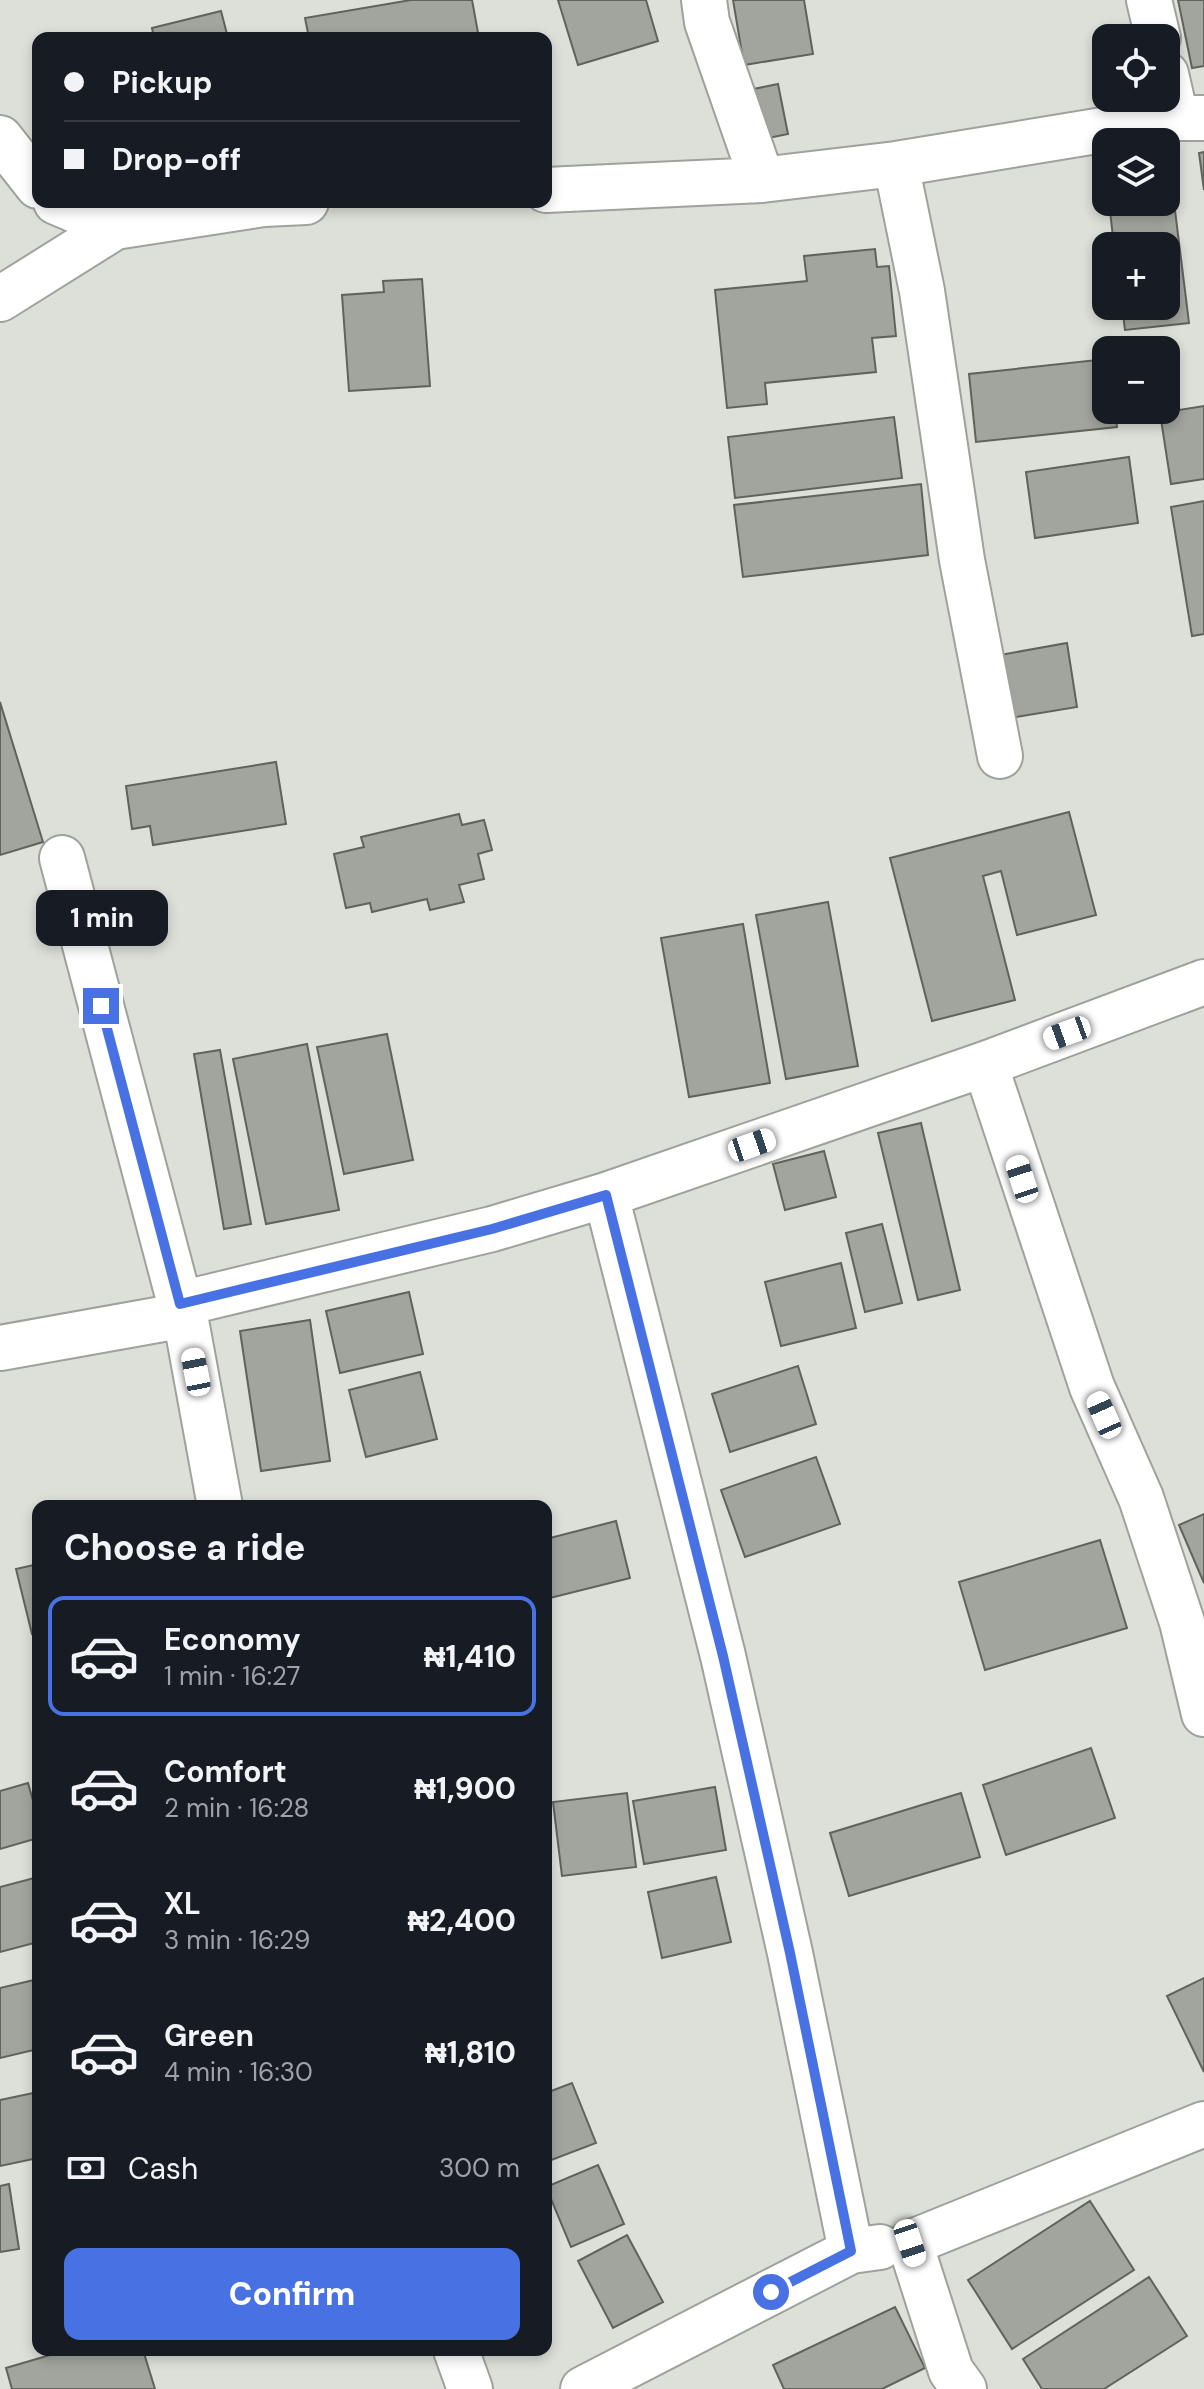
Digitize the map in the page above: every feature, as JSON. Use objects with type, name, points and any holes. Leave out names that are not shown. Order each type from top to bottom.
[{"type":"street","points":[[704,0],[707,22],[762,180]]},
{"type":"street","points":[[1149,0],[1155,24]]},
{"type":"street","points":[[552,190],[762,180],[896,164],[1190,118],[1180,100]]},
{"type":"street","points":[[0,138],[32,178]]},
{"type":"street","points":[[896,164],[922,291],[962,560],[1000,756]]},
{"type":"street","points":[[70,208],[115,227]]},
{"type":"street","points":[[0,299],[115,227],[238,208]]},
{"type":"street","points":[[62,858],[183,1309],[219,1500]]},
{"type":"street","points":[[0,1348],[183,1309],[492,1229],[606,1195],[985,1064],[1204,982]]},
{"type":"street","points":[[985,1064],[1092,1387],[1141,1498],[1182,1622],[1204,1714]]},
{"type":"street","points":[[606,1195],[723,1656],[793,1967],[851,2251]]},
{"type":"street","points":[[583,2389],[851,2251],[910,2243],[1204,2124]]},
{"type":"street","points":[[910,2243],[951,2371],[964,2389]]},
{"type":"street","points":[[458,2356],[470,2389]]},
{"type":"building","points":[[411,0],[472,0],[478,32],[308,32],[305,18]]},
{"type":"building","points":[[558,0],[646,0],[658,41],[578,65]]},
{"type":"building","points":[[733,0],[804,0],[813,54],[744,65]]},
{"type":"building","points":[[1178,0],[1204,0],[1204,66],[1192,68]]},
{"type":"building","points":[[221,11],[226,32],[153,32],[152,28]]},
{"type":"building","points":[[778,84],[788,134],[744,143],[734,93]]},
{"type":"building","points":[[1204,152],[1204,190],[1199,153]]},
{"type":"building","points":[[1111,216],[1176,216],[1178,232],[1112,232]]},
{"type":"building","points":[[875,249],[877,267],[889,266],[896,336],[872,338],[876,372],[765,383],[767,404],[727,408],[715,290],[807,281],[804,256]]},
{"type":"building","points":[[1180,250],[1189,323],[1125,330],[1124,320],[1180,320]]},
{"type":"building","points":[[422,279],[430,386],[349,391],[342,295],[384,292],[383,281]]},
{"type":"building","points":[[1092,361],[1092,424],[1117,424],[1117,427],[976,442],[969,374]]},
{"type":"building","points":[[1204,406],[1204,479],[1171,484],[1162,424],[1180,424],[1180,410]]},
{"type":"building","points":[[894,417],[902,478],[735,498],[728,437]]},
{"type":"building","points":[[1129,457],[1138,523],[1035,538],[1026,472]]},
{"type":"building","points":[[921,484],[928,555],[743,577],[734,505]]},
{"type":"building","points":[[1204,501],[1204,634],[1192,636],[1171,507]]},
{"type":"building","points":[[1067,643],[1077,707],[1010,718],[1000,655]]},
{"type":"building","points":[[0,702],[43,842],[0,855]]},
{"type":"building","points":[[276,762],[286,824],[153,845],[150,826],[132,829],[126,786]]},
{"type":"building","points":[[1069,812],[1096,915],[1017,935],[1001,871],[983,876],[1015,1000],[932,1021],[890,858]]},
{"type":"building","points":[[459,814],[462,825],[484,820],[492,850],[478,854],[484,879],[459,885],[464,902],[430,910],[427,899],[372,912],[370,903],[346,908],[334,854],[364,847],[361,837]]},
{"type":"building","points":[[828,902],[858,1066],[786,1079],[756,915]]},
{"type":"building","points":[[743,924],[770,1083],[689,1097],[661,938]]},
{"type":"building","points":[[387,1034],[413,1160],[344,1174],[317,1047]]},
{"type":"building","points":[[307,1044],[339,1210],[266,1224],[233,1059]]},
{"type":"building","points":[[220,1050],[251,1224],[224,1229],[194,1054]]},
{"type":"building","points":[[921,1123],[960,1290],[918,1300],[878,1133]]},
{"type":"building","points":[[824,1151],[836,1197],[785,1210],[773,1164]]},
{"type":"building","points":[[882,1224],[902,1303],[865,1312],[846,1233]]},
{"type":"building","points":[[841,1263],[856,1328],[781,1346],[765,1282]]},
{"type":"building","points":[[409,1292],[423,1354],[340,1373],[326,1311]]},
{"type":"building","points":[[310,1320],[330,1461],[261,1471],[240,1331]]},
{"type":"building","points":[[798,1366],[816,1424],[730,1452],[712,1394]]},
{"type":"building","points":[[420,1372],[437,1439],[366,1457],[349,1390]]},
{"type":"building","points":[[816,1457],[840,1524],[745,1557],[721,1490]]},
{"type":"building","points":[[1204,1514],[1204,1583],[1179,1525]]},
{"type":"building","points":[[616,1521],[630,1578],[552,1598],[552,1537]]},
{"type":"building","points":[[1100,1540],[1127,1628],[985,1670],[959,1582]]},
{"type":"building","points":[[32,1565],[32,1634],[16,1569]]},
{"type":"building","points":[[1091,1748],[1115,1818],[1006,1855],[983,1785]]},
{"type":"building","points":[[28,1783],[32,1797],[32,1840],[0,1849],[0,1791]]},
{"type":"building","points":[[715,1787],[726,1850],[644,1864],[633,1801]]},
{"type":"building","points":[[627,1793],[636,1867],[562,1876],[553,1802]]},
{"type":"building","points":[[961,1793],[980,1857],[849,1896],[830,1833]]},
{"type":"building","points":[[716,1877],[731,1942],[662,1958],[648,1892]]},
{"type":"building","points":[[32,1879],[32,1944],[0,1952],[0,1887]]},
{"type":"building","points":[[1204,1978],[1204,2072],[1167,1996]]},
{"type":"building","points":[[32,1980],[32,2050],[0,2058],[0,1988]]},
{"type":"building","points":[[572,2083],[596,2143],[552,2160],[552,2091]]},
{"type":"building","points":[[32,2093],[32,2159],[0,2166],[0,2100]]},
{"type":"building","points":[[598,2165],[624,2224],[571,2247],[552,2201],[552,2184]]},
{"type":"building","points":[[9,2184],[19,2249],[0,2252],[0,2186]]},
{"type":"building","points":[[1090,2201],[1134,2270],[1012,2349],[968,2280]]},
{"type":"building","points":[[627,2235],[663,2302],[613,2328],[578,2261]]},
{"type":"building","points":[[1149,2277],[1187,2336],[1104,2389],[1042,2389],[1023,2359]]},
{"type":"building","points":[[895,2307],[925,2368],[882,2389],[784,2389],[773,2365]]},
{"type":"building","points":[[47,2356],[145,2356],[155,2389],[12,2389],[6,2368]]},
{"type":"route","points":[[101,1006],[180,1304],[492,1229],[606,1195],[723,1656],[790,1953],[851,2251],[771,2292]]}]
